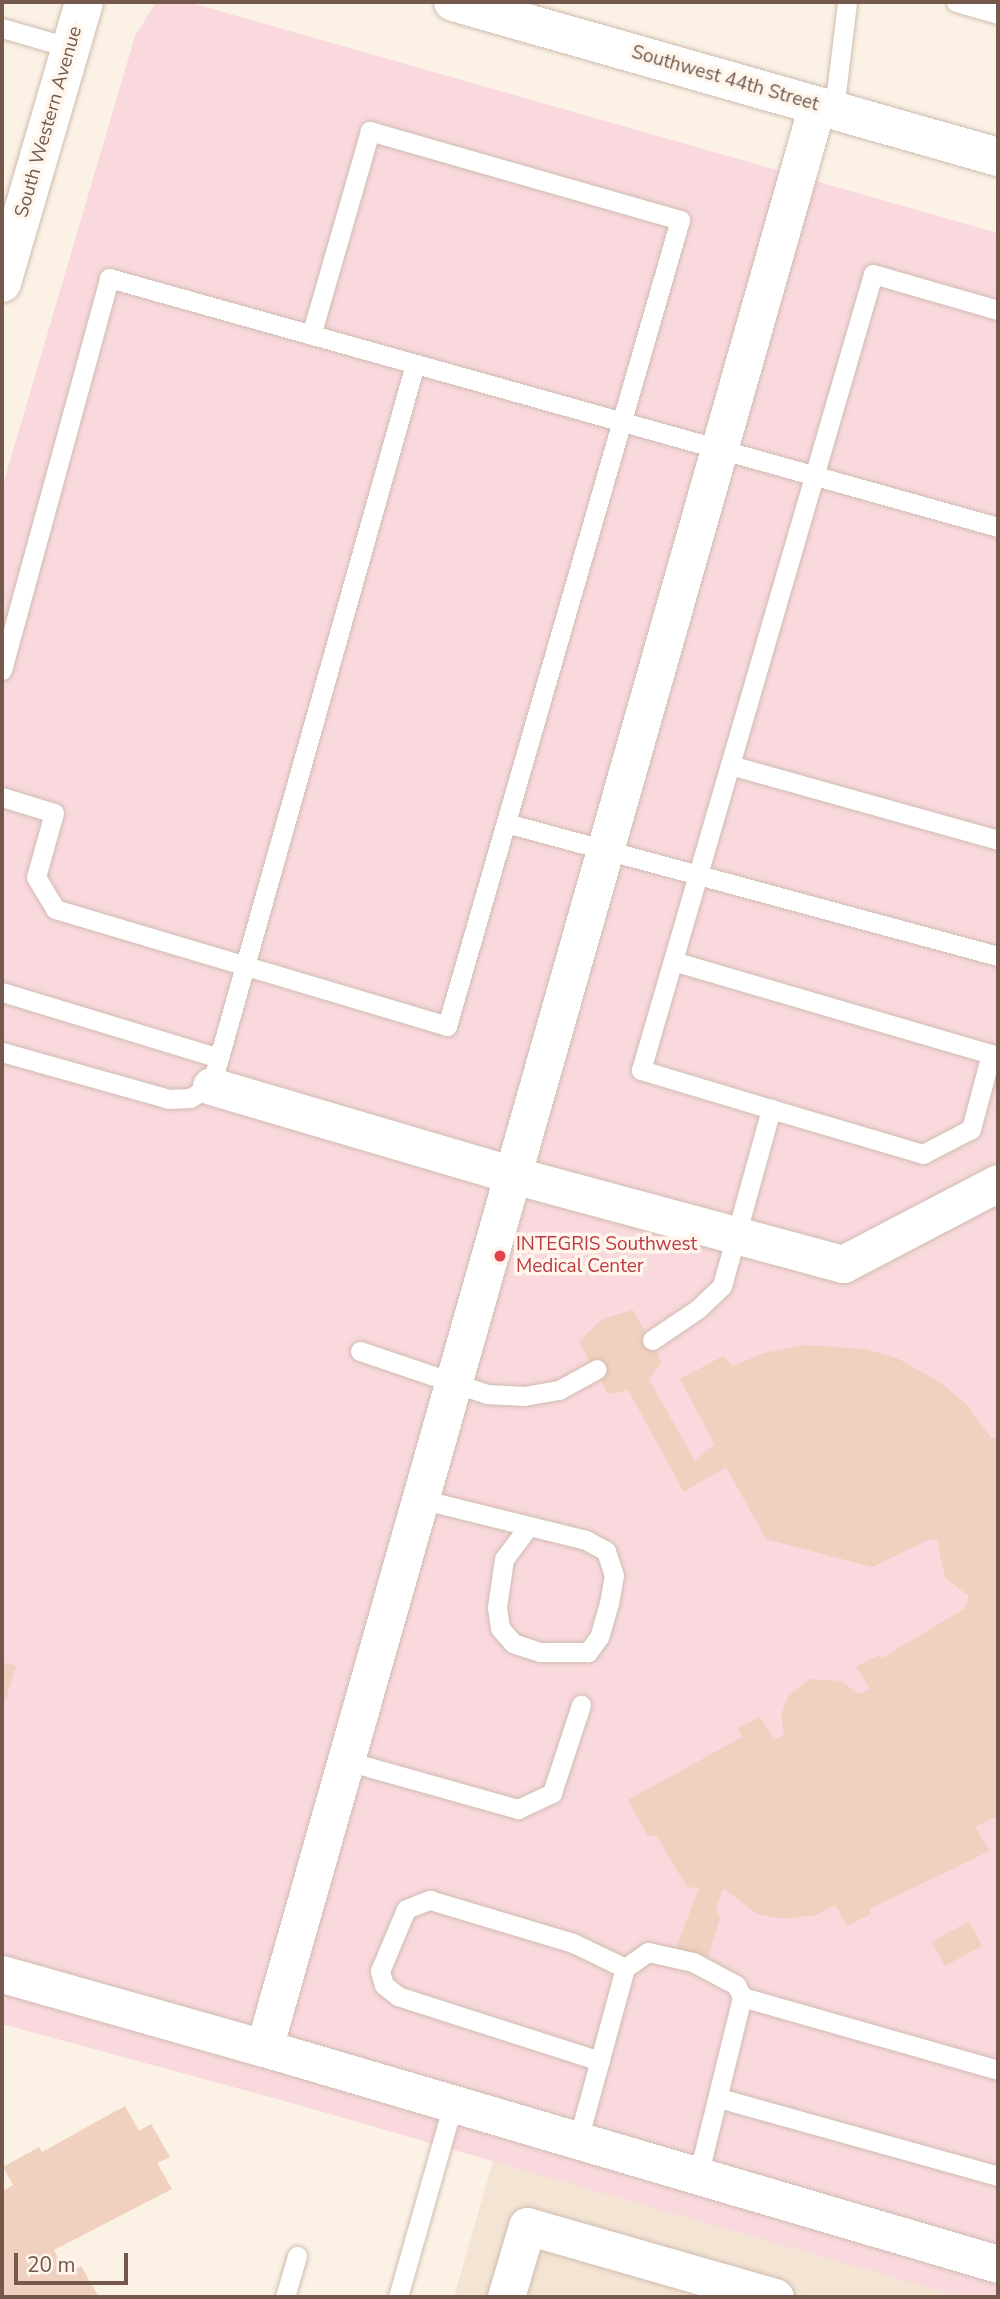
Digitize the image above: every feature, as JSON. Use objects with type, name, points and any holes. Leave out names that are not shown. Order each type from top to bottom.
[{"type":"main road","name":"South Western Avenue","points":[[2,283],[84,2]]},
{"type":"main road","name":"Southwest 44th Street","points":[[453,2],[998,157]]},
{"type":"street","points":[[264,2048],[719,450],[825,108]]},
{"type":"street","points":[[213,1071],[513,1175],[843,1264],[998,1183]]},
{"type":"street","points":[[2,1974],[264,2048],[998,2264]]},
{"type":"street","points":[[506,2297],[527,2226],[775,2297]]},
{"type":"lane","points":[[825,108],[847,2]]},
{"type":"lane","points":[[956,2],[998,14]]},
{"type":"lane","points":[[2,28],[71,48]]},
{"type":"lane","points":[[2,797],[54,813],[36,877],[55,909],[447,1027],[680,220],[370,131],[311,335]]},
{"type":"lane","points":[[673,961],[991,1054],[971,1129],[923,1154],[641,1070],[873,274],[998,310]]},
{"type":"lane","points":[[2,670],[108,278],[998,527]]},
{"type":"lane","points":[[2,1052],[169,1098],[190,1098],[213,1071],[415,364]]},
{"type":"lane","points":[[730,765],[998,840]]},
{"type":"lane","points":[[506,822],[606,847],[998,956]]},
{"type":"lane","points":[[2,992],[213,1071]]},
{"type":"lane","points":[[652,1340],[698,1309],[722,1286],[771,1109]]},
{"type":"lane","points":[[360,1351],[454,1380],[487,1394],[524,1396],[559,1390],[597,1369]]},
{"type":"lane","points":[[420,1499],[586,1540],[606,1551],[614,1574],[611,1594],[599,1637],[588,1652],[540,1652],[513,1643],[500,1628],[497,1596],[504,1559],[528,1527]]},
{"type":"lane","points":[[347,1761],[518,1809],[552,1793],[581,1705]]},
{"type":"lane","points":[[600,2061],[398,1996],[384,1985],[380,1971],[406,1909],[430,1900],[573,1943],[625,1968]]},
{"type":"lane","points":[[578,2140],[625,1968],[649,1952],[693,1962],[736,1985],[742,1997],[698,2176]]},
{"type":"lane","points":[[742,1997],[998,2070]]},
{"type":"lane","points":[[719,2098],[998,2176]]},
{"type":"lane","points":[[398,2297],[453,2104]]},
{"type":"lane","points":[[285,2297],[297,2256]]},
{"type":"shaded area","name":"INTEGRIS Southwest Medical Center","points":[[156,2],[188,2],[998,233],[998,2297],[961,2297],[292,2103],[2,2024],[2,488],[135,36]]},
{"type":"shaded area","points":[[493,2161],[973,2297],[454,2297]]},
{"type":"building","points":[[633,1310],[662,1362],[649,1379],[695,1461],[714,1444],[680,1379],[723,1356],[733,1366],[764,1353],[805,1345],[864,1349],[897,1358],[941,1383],[967,1405],[992,1439],[998,1436],[998,1816],[975,1827],[990,1851],[869,1909],[871,1914],[847,1926],[835,1905],[816,1915],[784,1919],[757,1914],[723,1888],[716,1910],[720,1917],[707,1961],[675,1951],[699,1888],[687,1887],[656,1835],[648,1836],[628,1800],[742,1737],[738,1728],[760,1717],[774,1739],[784,1735],[781,1715],[788,1696],[810,1679],[842,1681],[858,1694],[870,1689],[856,1667],[879,1655],[882,1658],[964,1609],[969,1596],[945,1578],[937,1540],[928,1540],[872,1567],[766,1539],[726,1467],[684,1492],[628,1390],[608,1394],[579,1342],[602,1319]]},
{"type":"building","points":[[2,1662],[16,1666],[6,1699],[2,1698]]},
{"type":"building","points":[[969,1921],[982,1946],[945,1966],[932,1942]]},
{"type":"building","points":[[125,2106],[139,2131],[151,2124],[170,2157],[157,2163],[172,2189],[54,2250],[66,2274],[81,2266],[99,2297],[2,2297],[2,2192],[13,2185],[3,2167],[39,2147],[42,2152]]},
{"type":"place","name":"INTEGRIS Southwest Medical Center","points":[[500,1256]]}]
